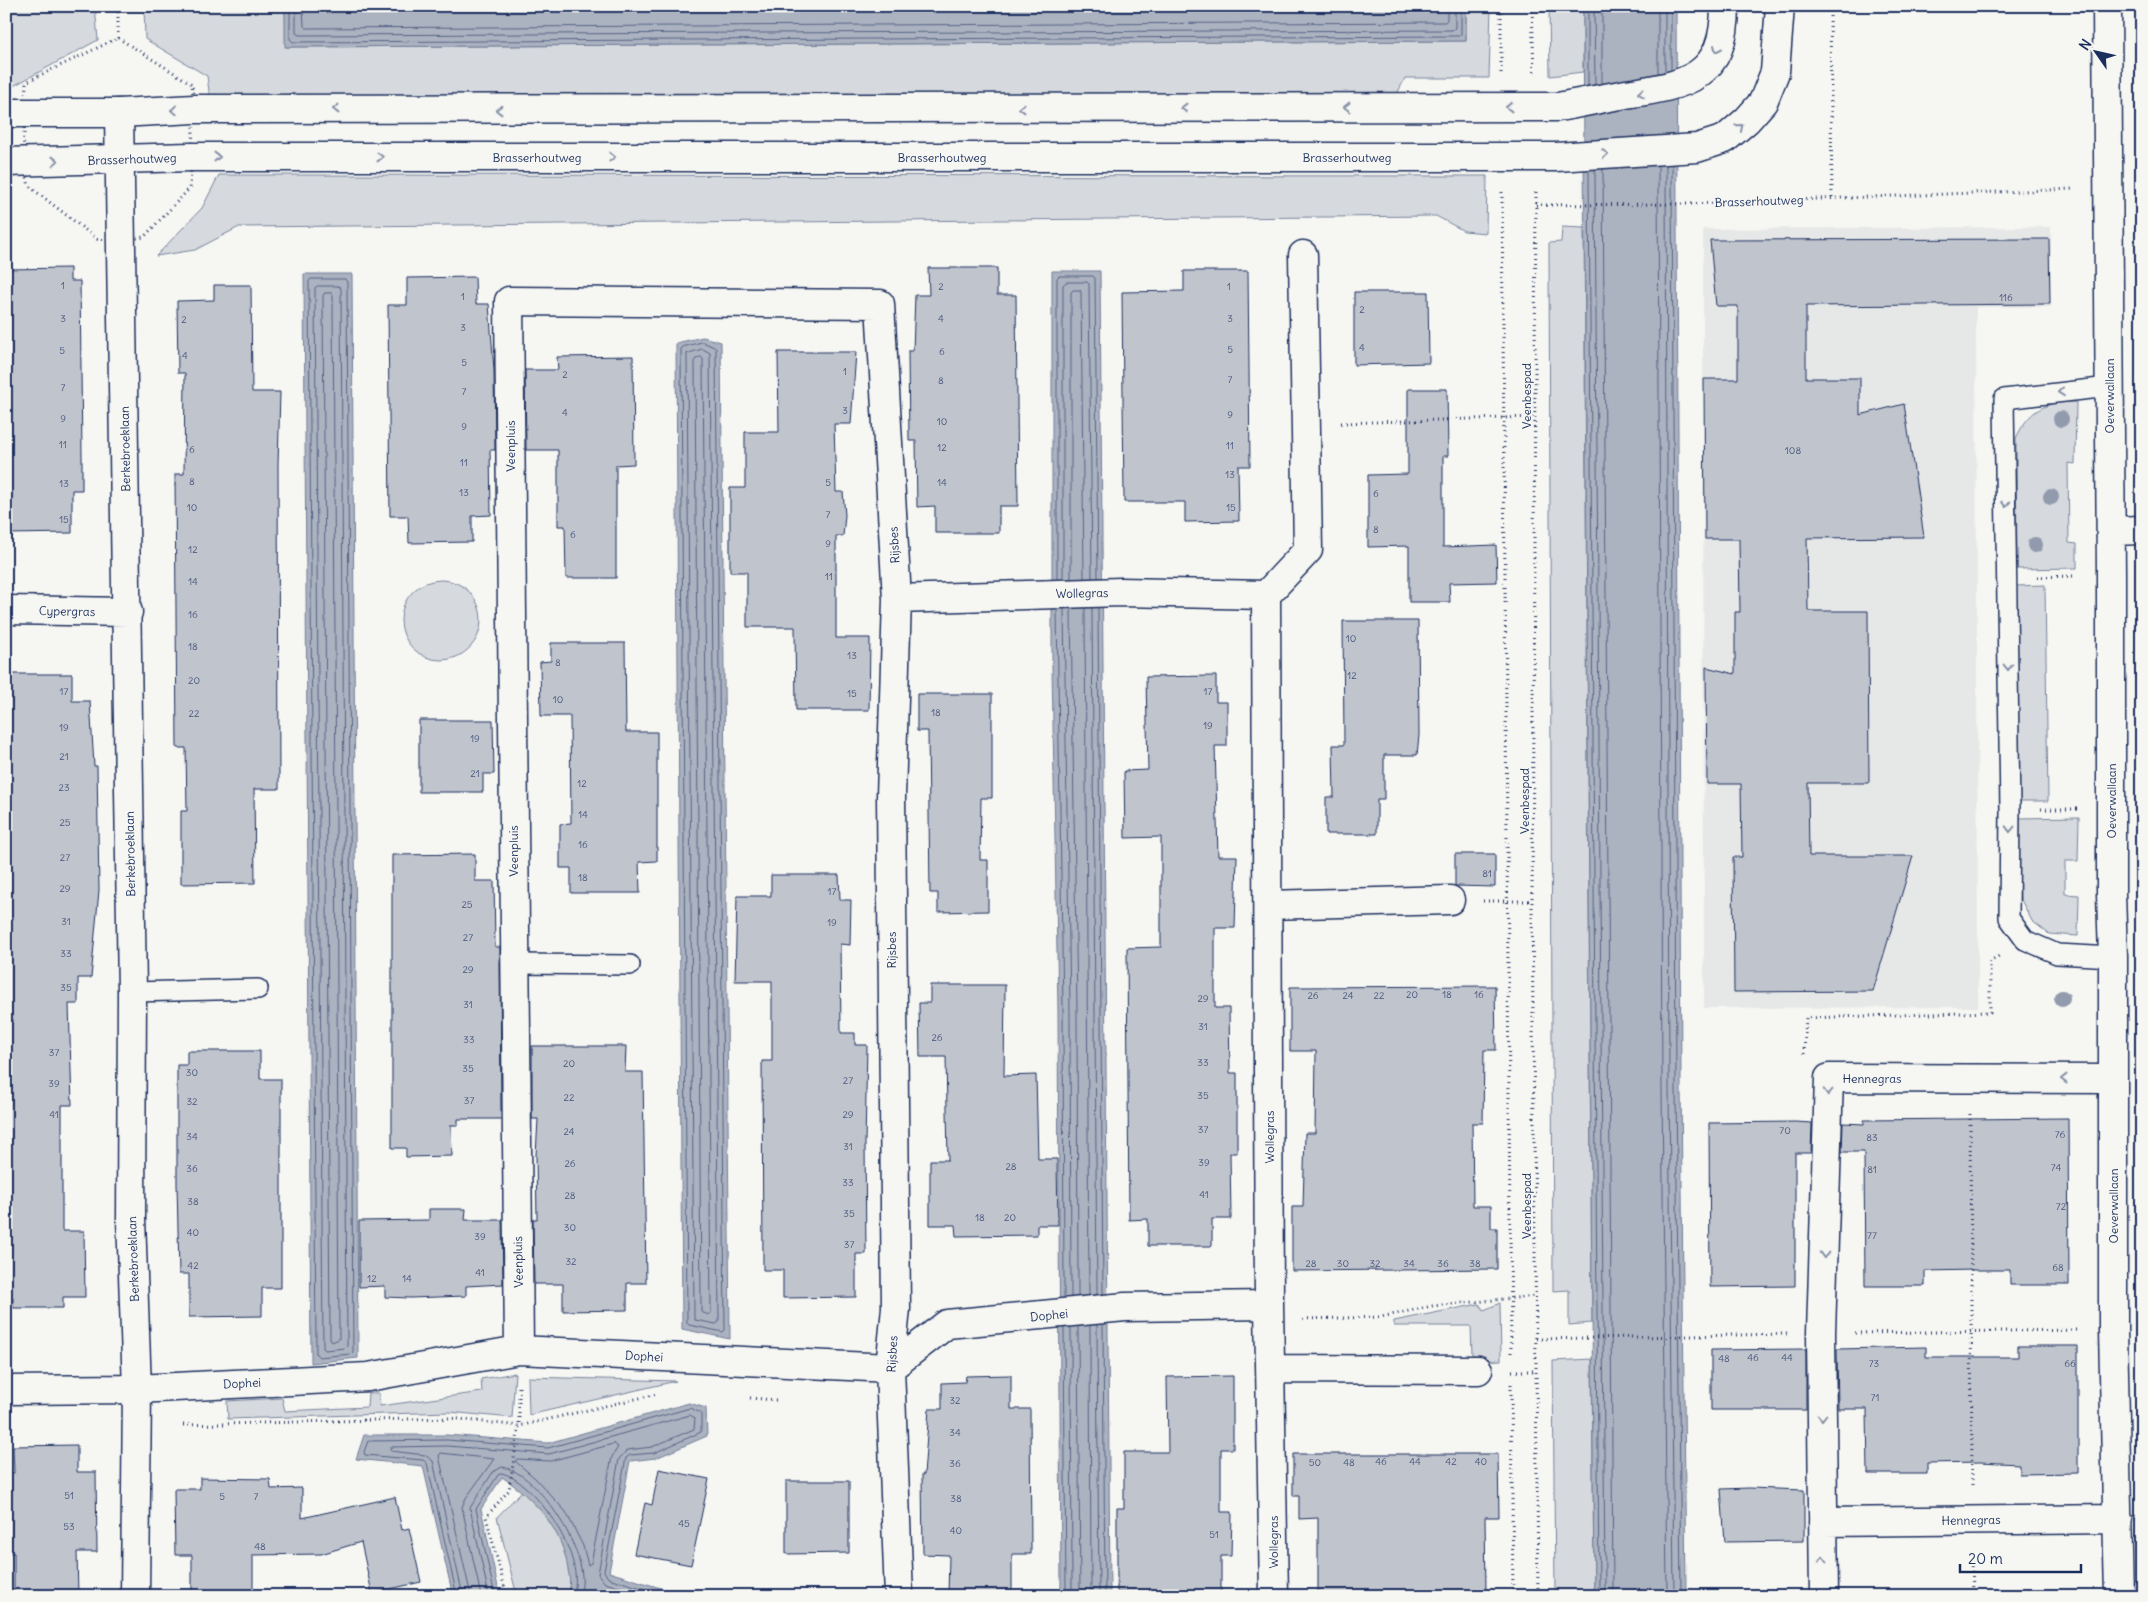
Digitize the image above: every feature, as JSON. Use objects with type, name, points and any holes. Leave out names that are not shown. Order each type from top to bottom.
[{"type":"street","points":[[6,113],[119,113],[194,109],[1546,107],[1653,92],[1688,81],[1705,70],[1718,51],[1725,25],[1725,6]]},
{"type":"street","name":"Brasserhoutweg","points":[[6,162],[191,157],[1545,157],[1697,148],[1725,139],[1747,120],[1763,102],[1775,72],[1780,6]]},
{"type":"street","name":"Oeverwallaan","points":[[2107,6],[2113,957],[2113,1330],[2119,1596]]},
{"type":"street","name":"Berkebroeklaan","points":[[119,113],[128,612],[132,992],[131,1218],[137,1389],[136,1596]]},
{"type":"street","points":[[1266,595],[1308,550],[1308,424],[1303,255]]},
{"type":"street","name":"Veenpluis","points":[[519,1350],[509,301],[880,304]]},
{"type":"street","name":"Rijsbes","points":[[880,304],[897,599],[890,797],[896,1308],[890,1368],[899,1596]]},
{"type":"street","points":[[2111,531],[2142,530]]},
{"type":"street","name":"Wollegras","points":[[897,599],[1031,593],[1122,592],[1266,595],[1269,1304],[1274,1596]]},
{"type":"street","name":"Cypergras","points":[[6,610],[128,612]]},
{"type":"street","points":[[1268,905],[1450,900]]},
{"type":"street","name":"Hennegras","points":[[1824,1596],[1822,1334],[1828,1078],[2112,1079]]},
{"type":"street","name":"Dophei","points":[[6,1390],[137,1389],[368,1377],[519,1350],[890,1368],[947,1324],[1125,1307],[1269,1304]]},
{"type":"street","points":[[1271,1369],[1478,1370]]},
{"type":"street","name":"Hennegras","points":[[1823,1522],[2118,1519]]},
{"type":"lane","points":[[2109,387],[2004,398],[2010,810],[2009,918],[2025,940],[2057,954],[2113,957]]},
{"type":"lane","points":[[514,964],[630,965]]},
{"type":"lane","points":[[132,992],[258,989]]},
{"type":"path","points":[[1501,6],[1501,107]]},
{"type":"path","points":[[1532,6],[1546,107]]},
{"type":"path","points":[[1830,6],[1832,198]]},
{"type":"path","points":[[118,7],[118,38]]},
{"type":"path","points":[[1502,157],[1513,1596]]},
{"type":"path","name":"Veenbespad","points":[[1538,1596],[1532,901],[1536,205],[1545,157]]},
{"type":"path","name":"Brasserhoutweg","points":[[1536,205],[1690,204],[2109,188]]},
{"type":"path","points":[[1308,424],[1535,417]]},
{"type":"path","points":[[2006,577],[2111,576]]},
{"type":"path","points":[[2010,810],[2111,809]]},
{"type":"path","points":[[1450,900],[1532,901]]},
{"type":"path","points":[[1828,1078],[1803,1076],[1806,1018],[1990,1012],[1990,961],[2025,940]]},
{"type":"path","points":[[1970,1078],[1973,1596]]},
{"type":"path","points":[[1269,1304],[1285,1319],[1381,1317],[1432,1306],[1536,1296]]},
{"type":"path","points":[[1536,1338],[2113,1330]]},
{"type":"path","points":[[182,1425],[450,1418],[519,1426],[660,1393]]},
{"type":"path","points":[[741,1396],[759,1401],[778,1400]]},
{"type":"path","points":[[507,1596],[486,1517],[509,1490],[519,1426]]},
{"type":"shaded area","points":[[6,6],[95,6],[98,40],[6,90]]},
{"type":"shaded area","points":[[144,6],[285,6],[286,47],[1466,41],[1466,6],[1491,6],[1489,78],[1405,78],[1397,94],[210,99],[207,76],[145,39]]},
{"type":"shaded area","points":[[1549,6],[1583,6],[1583,72],[1550,76]]},
{"type":"shaded area","points":[[1892,6],[2011,6],[2011,10],[1892,9]]},
{"type":"shaded area","points":[[219,175],[1487,176],[1486,233],[1464,231],[1436,216],[239,227],[195,250],[156,256],[202,208]]},
{"type":"shaded area","points":[[1562,227],[1584,228],[1592,1323],[1569,1325],[1569,1290],[1553,1291],[1549,243],[1561,242]]},
{"type":"shaded area","points":[[2051,227],[2051,307],[1976,307],[1978,1007],[1704,1008],[1703,229]]},
{"type":"shaded area","points":[[2059,402],[2076,402],[2075,464],[2068,463],[2069,543],[2077,544],[2077,568],[2017,569],[2016,438],[2024,424],[2033,414],[2044,407]]},
{"type":"shaded area","points":[[441,580],[456,583],[469,592],[478,605],[481,620],[478,635],[469,648],[456,657],[441,660],[426,657],[413,648],[404,635],[401,620],[404,605],[413,592],[426,583]]},
{"type":"shaded area","points":[[2045,585],[2048,801],[2018,801],[2014,586]]},
{"type":"shaded area","points":[[2079,817],[2078,861],[2065,861],[2065,894],[2079,895],[2078,936],[2049,934],[2032,921],[2020,898],[2017,818]]},
{"type":"shaded area","points":[[1500,1303],[1501,1360],[1482,1361],[1481,1355],[1472,1355],[1471,1326],[1394,1326],[1394,1321],[1479,1304],[1484,1310]]},
{"type":"shaded area","points":[[1592,1359],[1594,1596],[1555,1596],[1553,1361]]},
{"type":"shaded area","points":[[515,1373],[512,1418],[449,1412],[228,1419],[227,1401],[282,1398],[285,1411],[367,1407],[368,1393],[379,1393],[380,1406],[482,1392],[481,1379]]},
{"type":"shaded area","points":[[528,1377],[676,1381],[529,1415]]},
{"type":"shaded area","points":[[522,1491],[548,1519],[556,1530],[564,1548],[570,1578],[566,1596],[517,1596],[497,1517]]},
{"type":"water","points":[[285,6],[1466,6],[1466,41],[285,47]]},
{"type":"water","points":[[1583,6],[1676,6],[1681,1086],[1686,1596],[1594,1596]]},
{"type":"water","points":[[1052,271],[1100,271],[1110,1596],[1061,1596],[1058,1011],[1052,667]]},
{"type":"water","points":[[304,274],[352,274],[358,1358],[311,1363]]},
{"type":"water","points":[[703,337],[721,342],[730,1339],[682,1329],[676,343]]},
{"type":"water","points":[[689,1403],[706,1408],[707,1436],[656,1458],[630,1461],[609,1572],[686,1596],[566,1596],[570,1580],[569,1574],[565,1555],[554,1529],[526,1495],[502,1477],[481,1509],[500,1596],[453,1596],[423,1466],[356,1459],[364,1435],[447,1435],[548,1443]]},
{"type":"building","points":[[2049,239],[2050,304],[1806,306],[1806,378],[1860,378],[1860,415],[1904,404],[1924,537],[1807,538],[1808,611],[1868,611],[1869,783],[1808,783],[1809,856],[1913,856],[1873,991],[1734,992],[1733,857],[1742,857],[1741,784],[1707,784],[1706,667],[1735,674],[1735,612],[1740,612],[1739,539],[1705,539],[1704,379],[1738,379],[1738,306],[1716,306],[1710,240]]},
{"type":"building","points":[[70,268],[70,281],[80,281],[82,457],[82,490],[72,490],[72,533],[6,534],[6,269]]},
{"type":"building","points":[[928,268],[997,268],[997,295],[1016,295],[1018,506],[999,506],[999,533],[935,533],[935,506],[917,507],[916,441],[909,441],[908,351],[913,351],[915,295],[929,295]]},
{"type":"building","points":[[1184,271],[1248,271],[1250,466],[1238,466],[1239,521],[1185,522],[1185,502],[1124,502],[1122,292],[1184,291]]},
{"type":"building","points":[[475,277],[476,304],[489,304],[494,370],[495,450],[490,450],[491,515],[472,516],[472,542],[409,543],[408,516],[390,516],[388,305],[407,305],[407,278]]},
{"type":"building","points":[[214,285],[251,285],[252,392],[280,392],[278,464],[279,789],[254,789],[255,883],[181,884],[181,811],[187,811],[186,748],[177,748],[175,474],[184,474],[185,373],[178,373],[177,301],[214,300]]},
{"type":"building","points":[[1354,292],[1428,292],[1429,363],[1354,365]]},
{"type":"building","points":[[778,352],[856,352],[851,424],[834,424],[836,492],[843,492],[845,515],[843,536],[836,536],[836,638],[870,638],[869,710],[796,710],[795,627],[747,627],[747,572],[730,572],[730,488],[745,488],[745,432],[779,432]]},
{"type":"building","points":[[633,356],[634,464],[616,465],[616,578],[566,578],[565,526],[558,526],[558,450],[526,450],[525,370],[558,370],[557,357]]},
{"type":"building","points":[[1408,389],[1447,389],[1448,456],[1443,456],[1443,547],[1496,545],[1497,582],[1449,583],[1450,602],[1409,602],[1409,546],[1368,547],[1368,475],[1408,474]]},
{"type":"building","points":[[1343,621],[1418,621],[1419,735],[1417,755],[1384,755],[1384,799],[1377,799],[1377,834],[1326,834],[1326,797],[1334,797],[1333,745],[1344,745]]},
{"type":"building","points":[[551,643],[625,643],[626,732],[657,732],[657,861],[639,862],[640,893],[571,893],[571,868],[560,868],[560,824],[571,823],[570,716],[541,716],[540,662],[551,661]]},
{"type":"building","points":[[8,674],[72,674],[72,701],[90,701],[94,766],[97,766],[99,890],[91,978],[78,978],[78,1004],[69,1004],[72,1105],[62,1105],[62,1231],[84,1231],[85,1297],[63,1297],[63,1308],[13,1308],[13,1297],[6,1297]]},
{"type":"building","points":[[1216,676],[1216,702],[1227,702],[1227,746],[1215,746],[1218,856],[1237,856],[1235,928],[1215,928],[1215,1008],[1229,1008],[1230,1073],[1237,1073],[1237,1153],[1230,1153],[1231,1219],[1212,1219],[1212,1246],[1148,1246],[1148,1219],[1129,1220],[1127,948],[1161,947],[1161,837],[1125,838],[1124,771],[1148,770],[1146,677]]},
{"type":"building","points":[[917,694],[992,694],[992,798],[981,798],[980,860],[988,860],[988,911],[938,912],[938,893],[930,893],[928,731],[917,731]]},
{"type":"building","points":[[419,720],[493,720],[494,774],[483,774],[483,792],[419,792]]},
{"type":"building","points":[[475,854],[475,881],[494,881],[495,947],[500,947],[501,1119],[458,1119],[458,1125],[451,1125],[452,1156],[406,1157],[406,1148],[392,1148],[392,855]]},
{"type":"building","points":[[1455,854],[1495,854],[1495,887],[1455,886]]},
{"type":"building","points":[[771,875],[839,875],[840,900],[851,900],[850,945],[840,944],[841,1033],[855,1033],[855,1045],[867,1045],[865,1143],[866,1254],[856,1254],[856,1297],[783,1298],[783,1270],[763,1270],[762,1061],[772,1061],[772,981],[735,981],[737,896],[771,896]]},
{"type":"building","points":[[930,985],[1005,985],[1004,1076],[1036,1075],[1038,1159],[1057,1159],[1058,1225],[1037,1225],[1037,1235],[956,1236],[955,1225],[930,1225],[930,1160],[948,1160],[946,1057],[920,1057],[919,1003],[930,1003]]},
{"type":"building","points":[[1495,986],[1496,1050],[1484,1050],[1483,1123],[1472,1123],[1473,1206],[1491,1206],[1491,1228],[1497,1228],[1497,1269],[1292,1271],[1292,1207],[1303,1207],[1305,1133],[1315,1133],[1316,1051],[1290,1051],[1290,987]]},
{"type":"building","points":[[532,1046],[626,1046],[625,1072],[643,1072],[646,1283],[627,1283],[627,1310],[563,1311],[563,1284],[534,1284],[533,1219],[537,1219],[536,1155],[538,1119],[532,1119]]},
{"type":"building","points":[[187,1051],[260,1051],[260,1079],[281,1079],[281,1288],[262,1288],[262,1316],[189,1317],[189,1274],[179,1274],[177,1184],[177,1065],[187,1065]]},
{"type":"building","points":[[2068,1118],[2069,1285],[2010,1285],[2010,1270],[1975,1270],[1925,1271],[1925,1286],[1865,1286],[1864,1152],[1842,1152],[1843,1123],[1864,1124],[1864,1120]]},
{"type":"building","points":[[1709,1123],[1812,1123],[1811,1153],[1795,1153],[1795,1286],[1710,1287]]},
{"type":"building","points":[[429,1209],[466,1209],[465,1220],[502,1220],[503,1284],[466,1286],[466,1296],[410,1298],[385,1297],[385,1286],[359,1287],[359,1221],[429,1220]]},
{"type":"building","points":[[2018,1346],[2078,1346],[2078,1473],[2019,1474],[2019,1464],[1980,1462],[1927,1463],[1927,1474],[1868,1474],[1867,1409],[1838,1409],[1837,1349],[1926,1347],[1926,1357],[2018,1357]]},
{"type":"building","points":[[1806,1349],[1806,1410],[1711,1410],[1711,1350]]},
{"type":"building","points":[[1011,1375],[1011,1409],[1030,1409],[1031,1554],[1012,1554],[1012,1596],[948,1596],[949,1555],[923,1554],[922,1474],[924,1475],[929,1409],[942,1409],[942,1383],[965,1382],[966,1376]]},
{"type":"building","points":[[1233,1376],[1233,1449],[1221,1449],[1221,1512],[1232,1512],[1231,1556],[1221,1556],[1221,1596],[1153,1596],[1153,1592],[1117,1592],[1117,1508],[1124,1508],[1124,1452],[1168,1452],[1167,1377]]},
{"type":"building","points":[[77,1445],[77,1472],[96,1472],[97,1552],[77,1552],[78,1596],[14,1596],[14,1553],[6,1553],[6,1473],[14,1473],[13,1446]]},
{"type":"building","points":[[1293,1454],[1498,1454],[1499,1517],[1485,1517],[1486,1592],[1318,1593],[1318,1518],[1299,1519],[1299,1496],[1293,1496]]},
{"type":"building","points":[[659,1469],[709,1479],[691,1565],[634,1554],[645,1503],[652,1505]]},
{"type":"building","points":[[200,1478],[270,1479],[271,1489],[302,1488],[302,1518],[395,1497],[402,1530],[409,1528],[421,1582],[372,1593],[361,1542],[321,1554],[253,1555],[253,1596],[192,1596],[192,1555],[175,1555],[174,1489],[200,1489]]},
{"type":"building","points":[[786,1481],[849,1481],[849,1553],[786,1554]]},
{"type":"building","points":[[1721,1489],[1804,1490],[1804,1541],[1725,1542]]}]
